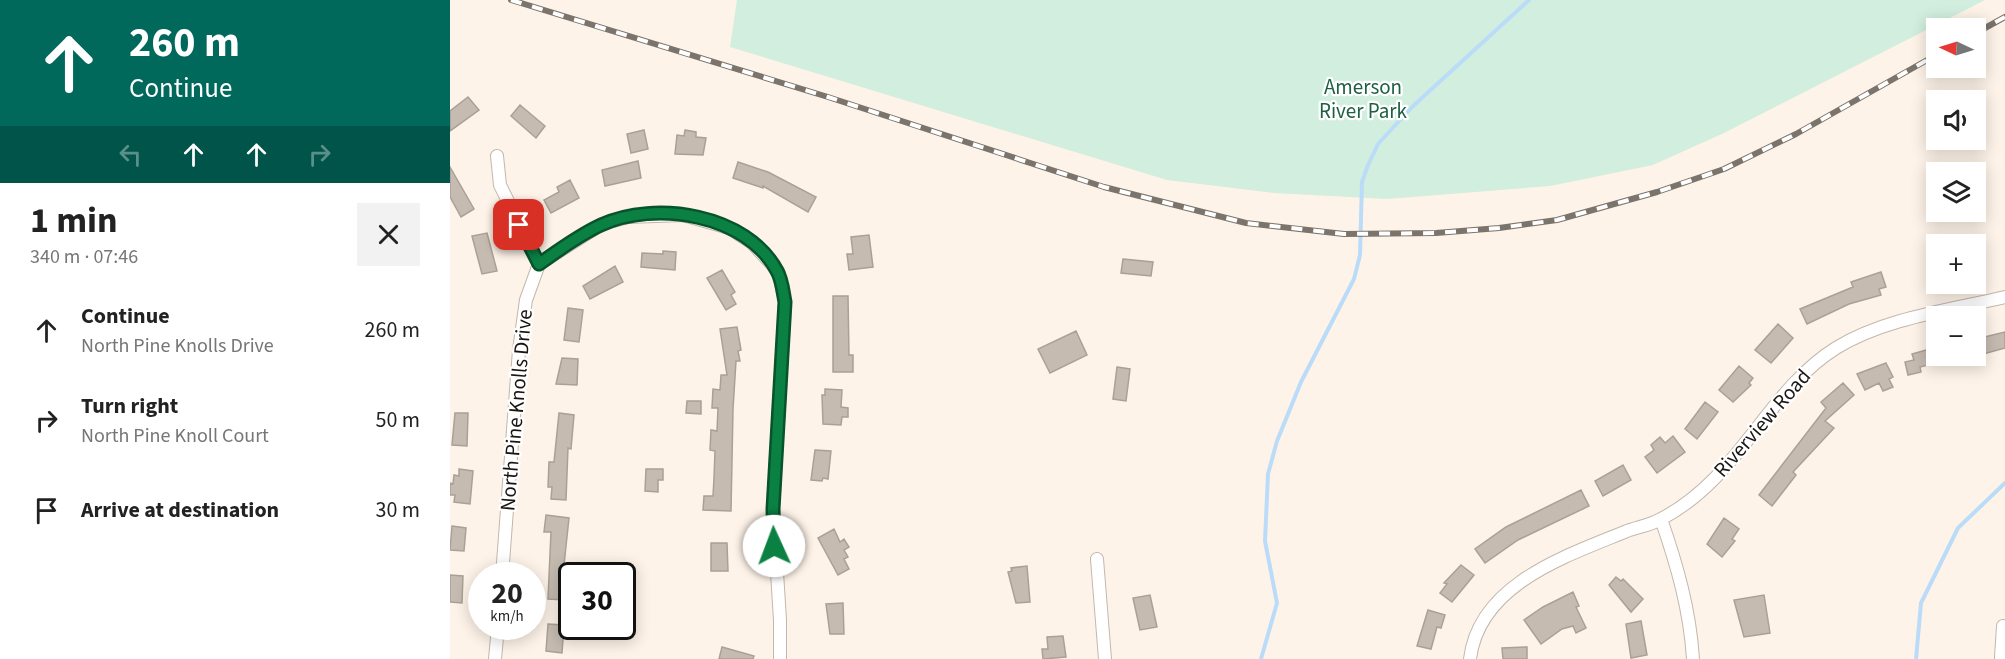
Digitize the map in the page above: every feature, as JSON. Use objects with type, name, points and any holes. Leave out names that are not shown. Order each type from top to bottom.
[{"type":"street","points":[[496,156],[500,185],[539,264],[602,224],[655,214],[701,218],[729,228],[752,243],[778,272],[785,302],[773,509],[780,620],[780,659]]},
{"type":"street","name":"North Pine Knolls Drive","points":[[503,562],[519,350],[526,300],[539,264]]},
{"type":"street","name":"Riverview Road","points":[[1470,659],[1471,647],[1484,615],[1504,593],[1533,575],[1579,552],[1661,519],[1726,470],[1788,390],[1812,365],[1837,348],[1870,331],[2005,297]]},
{"type":"street","points":[[1661,519],[1680,574],[1689,616],[1693,659]]},
{"type":"street","points":[[1097,559],[1105,659]]},
{"type":"street","points":[[2003,626],[2001,657],[2005,658]]},
{"type":"street","points":[[495,659],[497,640]]},
{"type":"green space","name":"Amerson River Park","points":[[737,0],[1985,0],[1950,18],[1926,18],[1926,30],[1724,133],[1653,165],[1550,186],[1387,199],[1274,193],[1167,180],[730,47]]},
{"type":"building","points":[[468,97],[479,110],[450,131],[450,111]]},
{"type":"building","points":[[520,105],[545,126],[536,138],[511,116]]},
{"type":"building","points":[[644,130],[648,149],[631,153],[627,134]]},
{"type":"building","points":[[685,130],[696,132],[696,137],[706,138],[703,155],[675,154],[677,135],[684,136]]},
{"type":"building","points":[[638,161],[641,178],[605,186],[602,170]]},
{"type":"building","points":[[738,162],[768,172],[816,197],[808,212],[763,186],[763,188],[733,178]]},
{"type":"building","points":[[450,167],[474,209],[461,217],[450,197]]},
{"type":"building","points":[[570,180],[579,198],[551,213],[544,200],[559,192],[557,187]]},
{"type":"building","points":[[487,233],[497,271],[482,274],[472,236]]},
{"type":"building","points":[[869,235],[873,267],[849,270],[847,254],[853,254],[851,237]]},
{"type":"building","points":[[663,251],[676,252],[675,270],[641,267],[642,253],[663,254]]},
{"type":"building","points":[[1123,259],[1153,262],[1151,276],[1121,273]]},
{"type":"building","points":[[615,266],[623,282],[590,299],[583,286]]},
{"type":"building","points":[[722,270],[735,292],[731,295],[736,304],[726,310],[707,278]]},
{"type":"building","points":[[1881,272],[1886,287],[1879,289],[1881,295],[1849,304],[1807,324],[1800,309],[1853,287],[1851,282]]},
{"type":"building","points":[[833,296],[848,296],[849,355],[853,355],[853,372],[833,372]]},
{"type":"building","points":[[568,308],[583,310],[579,342],[564,340]]},
{"type":"building","points":[[1778,324],[1793,338],[1771,363],[1755,350]]},
{"type":"building","points":[[737,327],[741,350],[738,351],[740,361],[736,361],[733,409],[731,511],[703,510],[704,496],[713,496],[715,451],[710,450],[711,430],[717,431],[718,408],[712,408],[713,389],[720,390],[721,375],[727,375],[720,329]]},
{"type":"building","points":[[1076,331],[1087,355],[1050,373],[1038,349]]},
{"type":"building","points":[[2005,332],[2005,348],[1986,353],[1986,337]]},
{"type":"building","points":[[1926,350],[1926,366],[1920,367],[1921,372],[1908,375],[1905,362],[1914,360],[1912,354]]},
{"type":"building","points":[[562,358],[578,359],[577,385],[556,384]]},
{"type":"building","points":[[1886,363],[1893,377],[1889,379],[1893,387],[1883,391],[1879,383],[1865,390],[1857,374]]},
{"type":"building","points":[[1739,366],[1753,378],[1749,383],[1751,385],[1733,402],[1719,390]]},
{"type":"building","points":[[1117,367],[1130,369],[1126,401],[1113,399]]},
{"type":"building","points":[[1843,383],[1854,395],[1825,421],[1834,428],[1793,472],[1796,475],[1772,506],[1759,495],[1826,408],[1821,402]]},
{"type":"building","points":[[825,389],[842,390],[841,407],[848,408],[848,417],[842,417],[841,425],[823,424],[822,395],[825,395]]},
{"type":"building","points":[[687,401],[701,401],[701,414],[686,413]]},
{"type":"building","points":[[1705,402],[1718,412],[1697,439],[1685,429]]},
{"type":"building","points":[[455,413],[468,413],[467,446],[452,445]]},
{"type":"building","points":[[559,413],[574,415],[571,449],[568,448],[566,500],[551,499],[552,487],[548,487],[549,462],[554,462]]},
{"type":"building","points":[[1673,436],[1685,452],[1657,473],[1645,457],[1654,450],[1651,445],[1660,437],[1665,443]]},
{"type":"building","points":[[815,450],[831,451],[828,479],[823,478],[822,481],[811,480]]},
{"type":"building","points":[[1623,465],[1631,480],[1603,496],[1595,481]]},
{"type":"building","points":[[459,469],[473,471],[470,504],[454,502],[455,495],[450,495],[450,483],[453,484],[454,475],[459,476]]},
{"type":"building","points":[[646,469],[663,469],[663,480],[658,480],[658,492],[645,491]]},
{"type":"building","points":[[1581,490],[1589,506],[1518,540],[1485,563],[1475,549],[1506,527]]},
{"type":"building","points":[[546,515],[569,518],[564,562],[558,562],[558,600],[548,599],[551,532],[544,532]]},
{"type":"building","points":[[1724,518],[1739,529],[1732,539],[1735,541],[1722,557],[1707,544]]},
{"type":"building","points":[[452,526],[466,528],[464,551],[450,550]]},
{"type":"building","points":[[834,529],[840,542],[844,539],[849,547],[844,550],[848,557],[844,559],[849,569],[838,575],[818,538]]},
{"type":"building","points":[[711,543],[727,543],[728,571],[711,571]]},
{"type":"building","points":[[1461,565],[1474,575],[1452,602],[1440,593],[1447,584],[1444,583]]},
{"type":"building","points":[[1027,566],[1030,602],[1016,603],[1008,572],[1012,571],[1011,568]]},
{"type":"building","points":[[450,575],[463,576],[462,603],[450,602]]},
{"type":"building","points":[[1616,577],[1621,581],[1623,579],[1643,599],[1631,612],[1609,585]]},
{"type":"building","points":[[1573,592],[1579,606],[1576,607],[1586,628],[1576,633],[1573,626],[1562,629],[1541,644],[1524,620],[1543,607]]},
{"type":"building","points":[[1150,595],[1157,627],[1140,630],[1133,598]]},
{"type":"building","points":[[1764,595],[1770,633],[1744,637],[1734,600]]},
{"type":"building","points":[[843,603],[844,634],[830,634],[826,604]]},
{"type":"building","points":[[1428,610],[1445,615],[1441,628],[1437,627],[1431,649],[1417,646]]},
{"type":"building","points":[[1641,621],[1647,655],[1631,658],[1626,624]]},
{"type":"building","points":[[548,624],[558,625],[558,640],[563,640],[562,653],[546,651]]},
{"type":"building","points":[[1063,636],[1066,657],[1043,659],[1042,649],[1048,649],[1047,637]]},
{"type":"building","points":[[722,647],[754,656],[753,659],[719,659]]},
{"type":"building","points":[[1527,647],[1527,659],[1503,659],[1502,648]]},
{"type":"waterway","points":[[1261,659],[1277,603],[1265,541],[1268,474],[1277,441],[1301,382],[1354,279],[1360,255],[1362,182],[1368,165],[1378,144],[1412,107],[1529,0]]},
{"type":"waterway","points":[[1916,659],[1921,603],[1958,528],[2005,483]]},
{"type":"railway","points":[[511,0],[828,97],[1104,187],[1246,223],[1344,234],[1436,233],[1499,228],[1557,220],[1657,192],[1724,169],[1796,134],[1926,61]]},
{"type":"railway","points":[[1986,27],[2005,17]]},
{"type":"route","points":[[519,225],[539,264],[602,224],[628,217],[655,214],[701,218],[729,228],[752,243],[765,255],[778,272],[785,302],[773,509],[774,546]]}]
